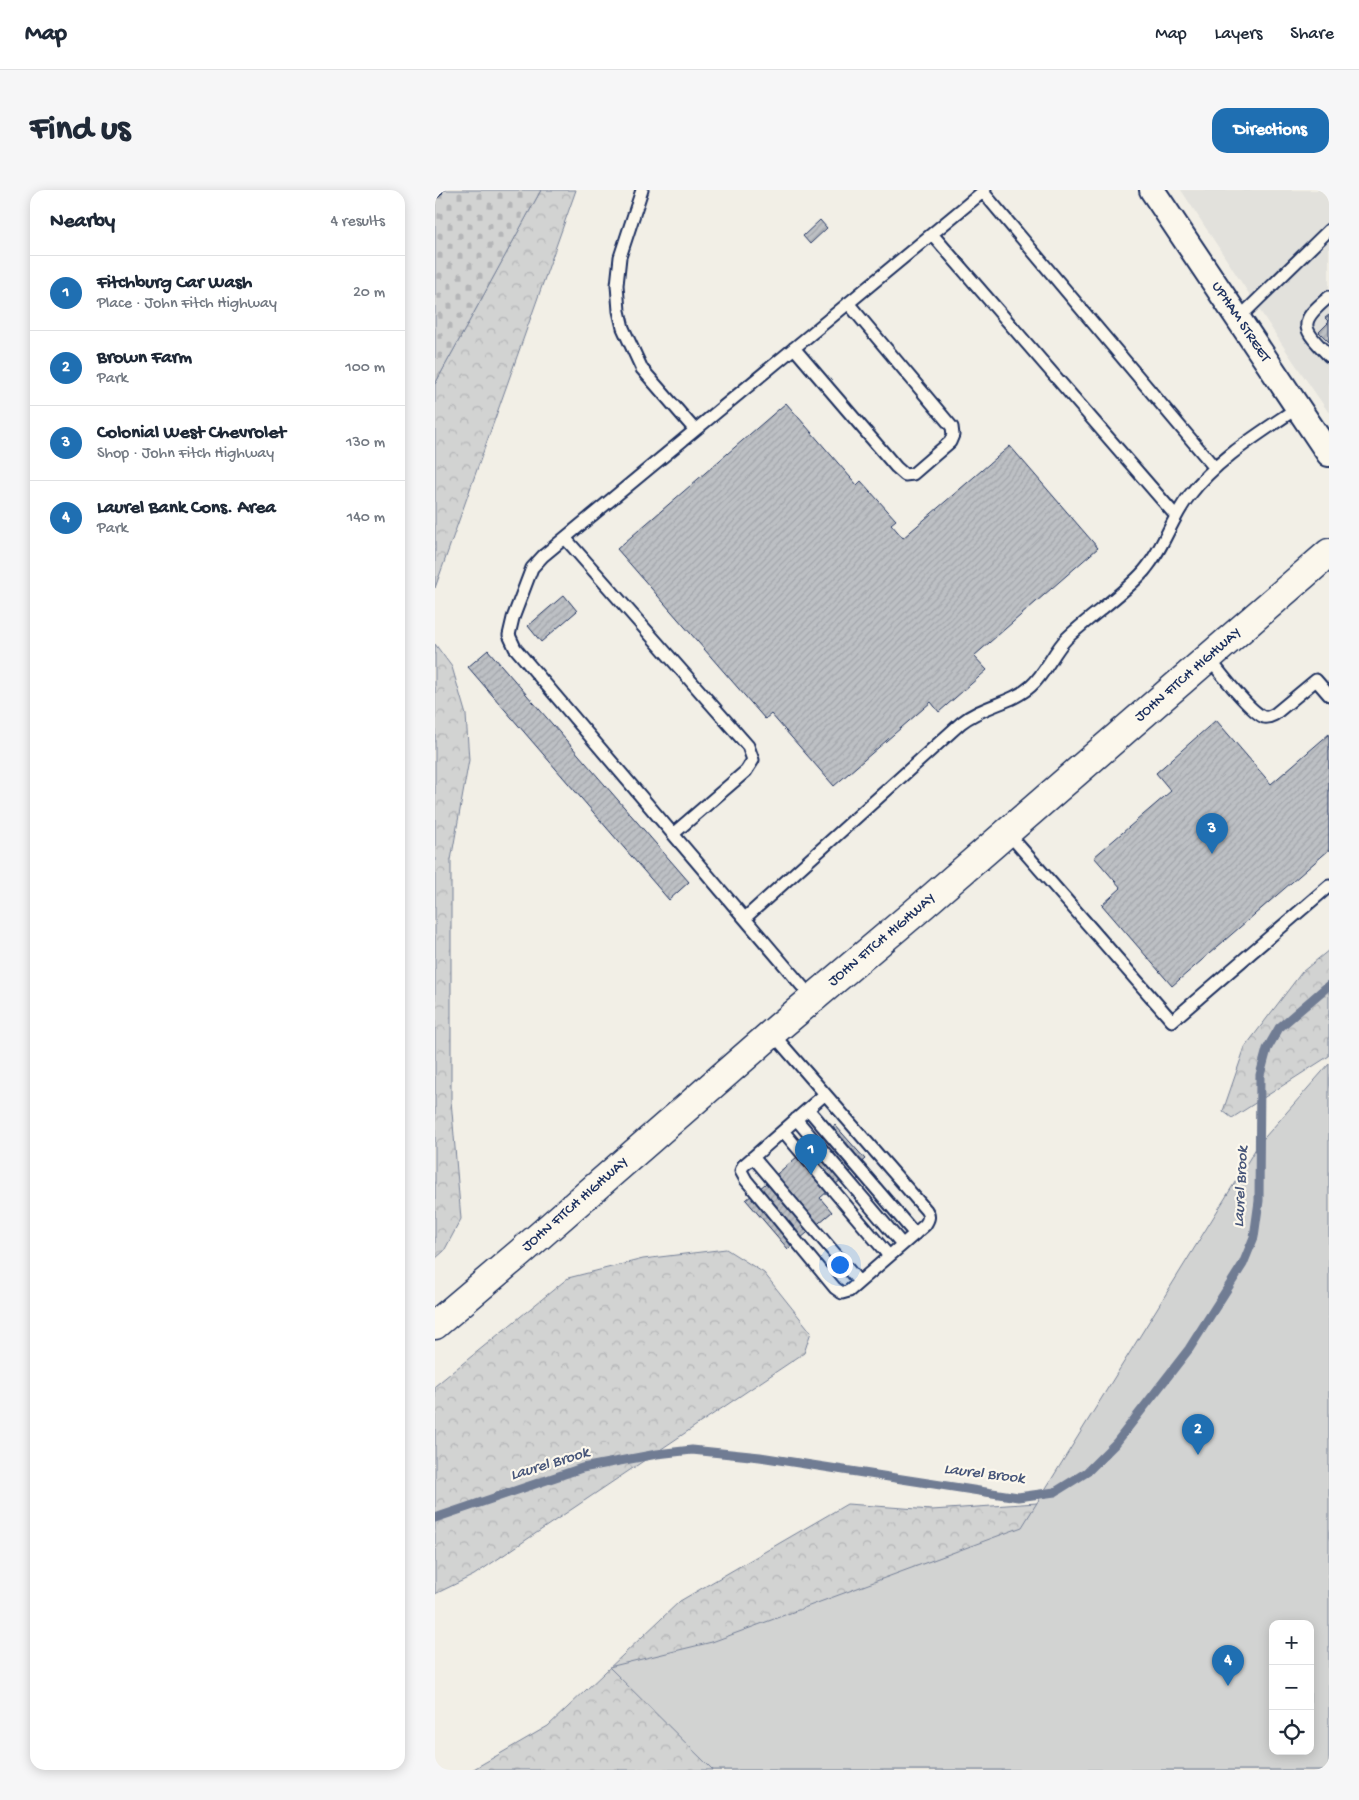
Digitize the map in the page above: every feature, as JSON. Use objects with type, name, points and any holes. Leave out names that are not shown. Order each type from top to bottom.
[{"type":"main road","name":"JOHN FITCH HIGHWAY","points":[[435,1325],[1329,553]]},
{"type":"street","name":"UPHAM STREET","points":[[1152,190],[1329,454]]},
{"type":"lane","points":[[642,190],[620,257],[617,284],[619,311],[623,328],[642,369],[695,430]]},
{"type":"lane","points":[[813,999],[515,648],[509,635],[513,618],[532,568],[543,556],[984,191],[1215,468]]},
{"type":"lane","points":[[1238,319],[1329,230]]},
{"type":"lane","points":[[932,234],[1176,516]]},
{"type":"lane","points":[[1329,297],[1309,316],[1306,326],[1310,336],[1329,356]]},
{"type":"lane","points":[[794,348],[896,467],[905,475],[913,474],[950,442],[953,435],[952,427],[848,303]]},
{"type":"lane","points":[[745,918],[961,722],[972,714],[1024,692],[1033,685],[1056,651],[1068,638],[1143,572],[1160,549],[1176,516],[1189,496],[1215,468],[1246,443],[1297,408]]},
{"type":"lane","points":[[565,538],[748,746],[751,753],[753,760],[746,771],[673,834]]},
{"type":"lane","points":[[1208,657],[1250,706],[1262,716],[1268,717],[1275,714],[1316,680],[1329,695]]},
{"type":"lane","points":[[1007,832],[1172,1021],[1329,886]]},
{"type":"lane","points":[[772,1033],[926,1210],[929,1218],[925,1225],[849,1291],[842,1293],[835,1288],[745,1180],[741,1171],[750,1160],[825,1094]]},
{"type":"lane","points":[[808,1109],[915,1234]]},
{"type":"lane","points":[[796,1119],[902,1244]]},
{"type":"lane","points":[[783,1131],[889,1256]]},
{"type":"lane","points":[[750,1160],[859,1282]]},
{"type":"shaded area","points":[[1181,190],[1329,190],[1329,413],[1287,352]]},
{"type":"green space","points":[[435,190],[541,190],[435,384]]},
{"type":"green space","points":[[541,190],[576,190],[435,588],[435,384]]},
{"type":"green space","points":[[435,644],[452,667],[466,715],[469,760],[451,860],[451,1100],[461,1219],[444,1251],[435,1259]]},
{"type":"green space","points":[[1329,950],[1329,1056],[1232,1118],[1223,1111],[1245,1047],[1302,972]]},
{"type":"green space","points":[[1329,1064],[1329,1770],[713,1770],[609,1667],[712,1642],[1022,1527],[1258,1145]]},
{"type":"green space","points":[[1274,1232],[1314,1620],[1269,1620],[1269,1755],[1314,1755],[1314,1623],[1329,1770],[472,1770],[548,1726],[680,1601],[847,1504],[932,1510],[1037,1503],[1117,1486]]},
{"type":"green space","points":[[726,1249],[764,1273],[811,1332],[804,1353],[474,1575],[435,1594],[435,1386],[568,1278],[643,1259]]},
{"type":"building","points":[[820,220],[827,228],[810,244],[803,236]]},
{"type":"building","points":[[1329,322],[1329,342],[1319,332]]},
{"type":"building","points":[[786,403],[857,485],[861,481],[896,520],[891,524],[903,538],[1010,446],[1098,548],[974,656],[987,670],[939,712],[931,702],[834,786],[771,714],[765,719],[617,549]]},
{"type":"building","points":[[564,595],[577,611],[541,642],[528,626]]},
{"type":"building","points":[[488,650],[689,882],[669,900],[468,667]]},
{"type":"building","points":[[1216,720],[1271,784],[1329,734],[1329,850],[1172,986],[1102,905],[1121,888],[1094,857],[1171,791],[1156,773]]},
{"type":"building","points":[[835,1125],[865,1159],[820,1198],[832,1212],[788,1249],[746,1200]]},
{"type":"waterway","name":"Laurel Brook","points":[[435,1518],[582,1468],[657,1454],[692,1450],[760,1457],[1018,1497],[1055,1492],[1087,1472],[1116,1443],[1189,1349],[1243,1264],[1254,1237],[1259,1201],[1260,1075],[1267,1049],[1279,1028],[1329,985]]},
{"type":"place","name":"Colonial West Chevrolet","points":[[1212,854]]},
{"type":"place","name":"Fitchburg Car Wash","points":[[811,1175]]},
{"type":"place","name":"Brown Farm","points":[[1198,1455]]},
{"type":"place","name":"Laurel Bank Cons. Area","points":[[1228,1686]]}]
